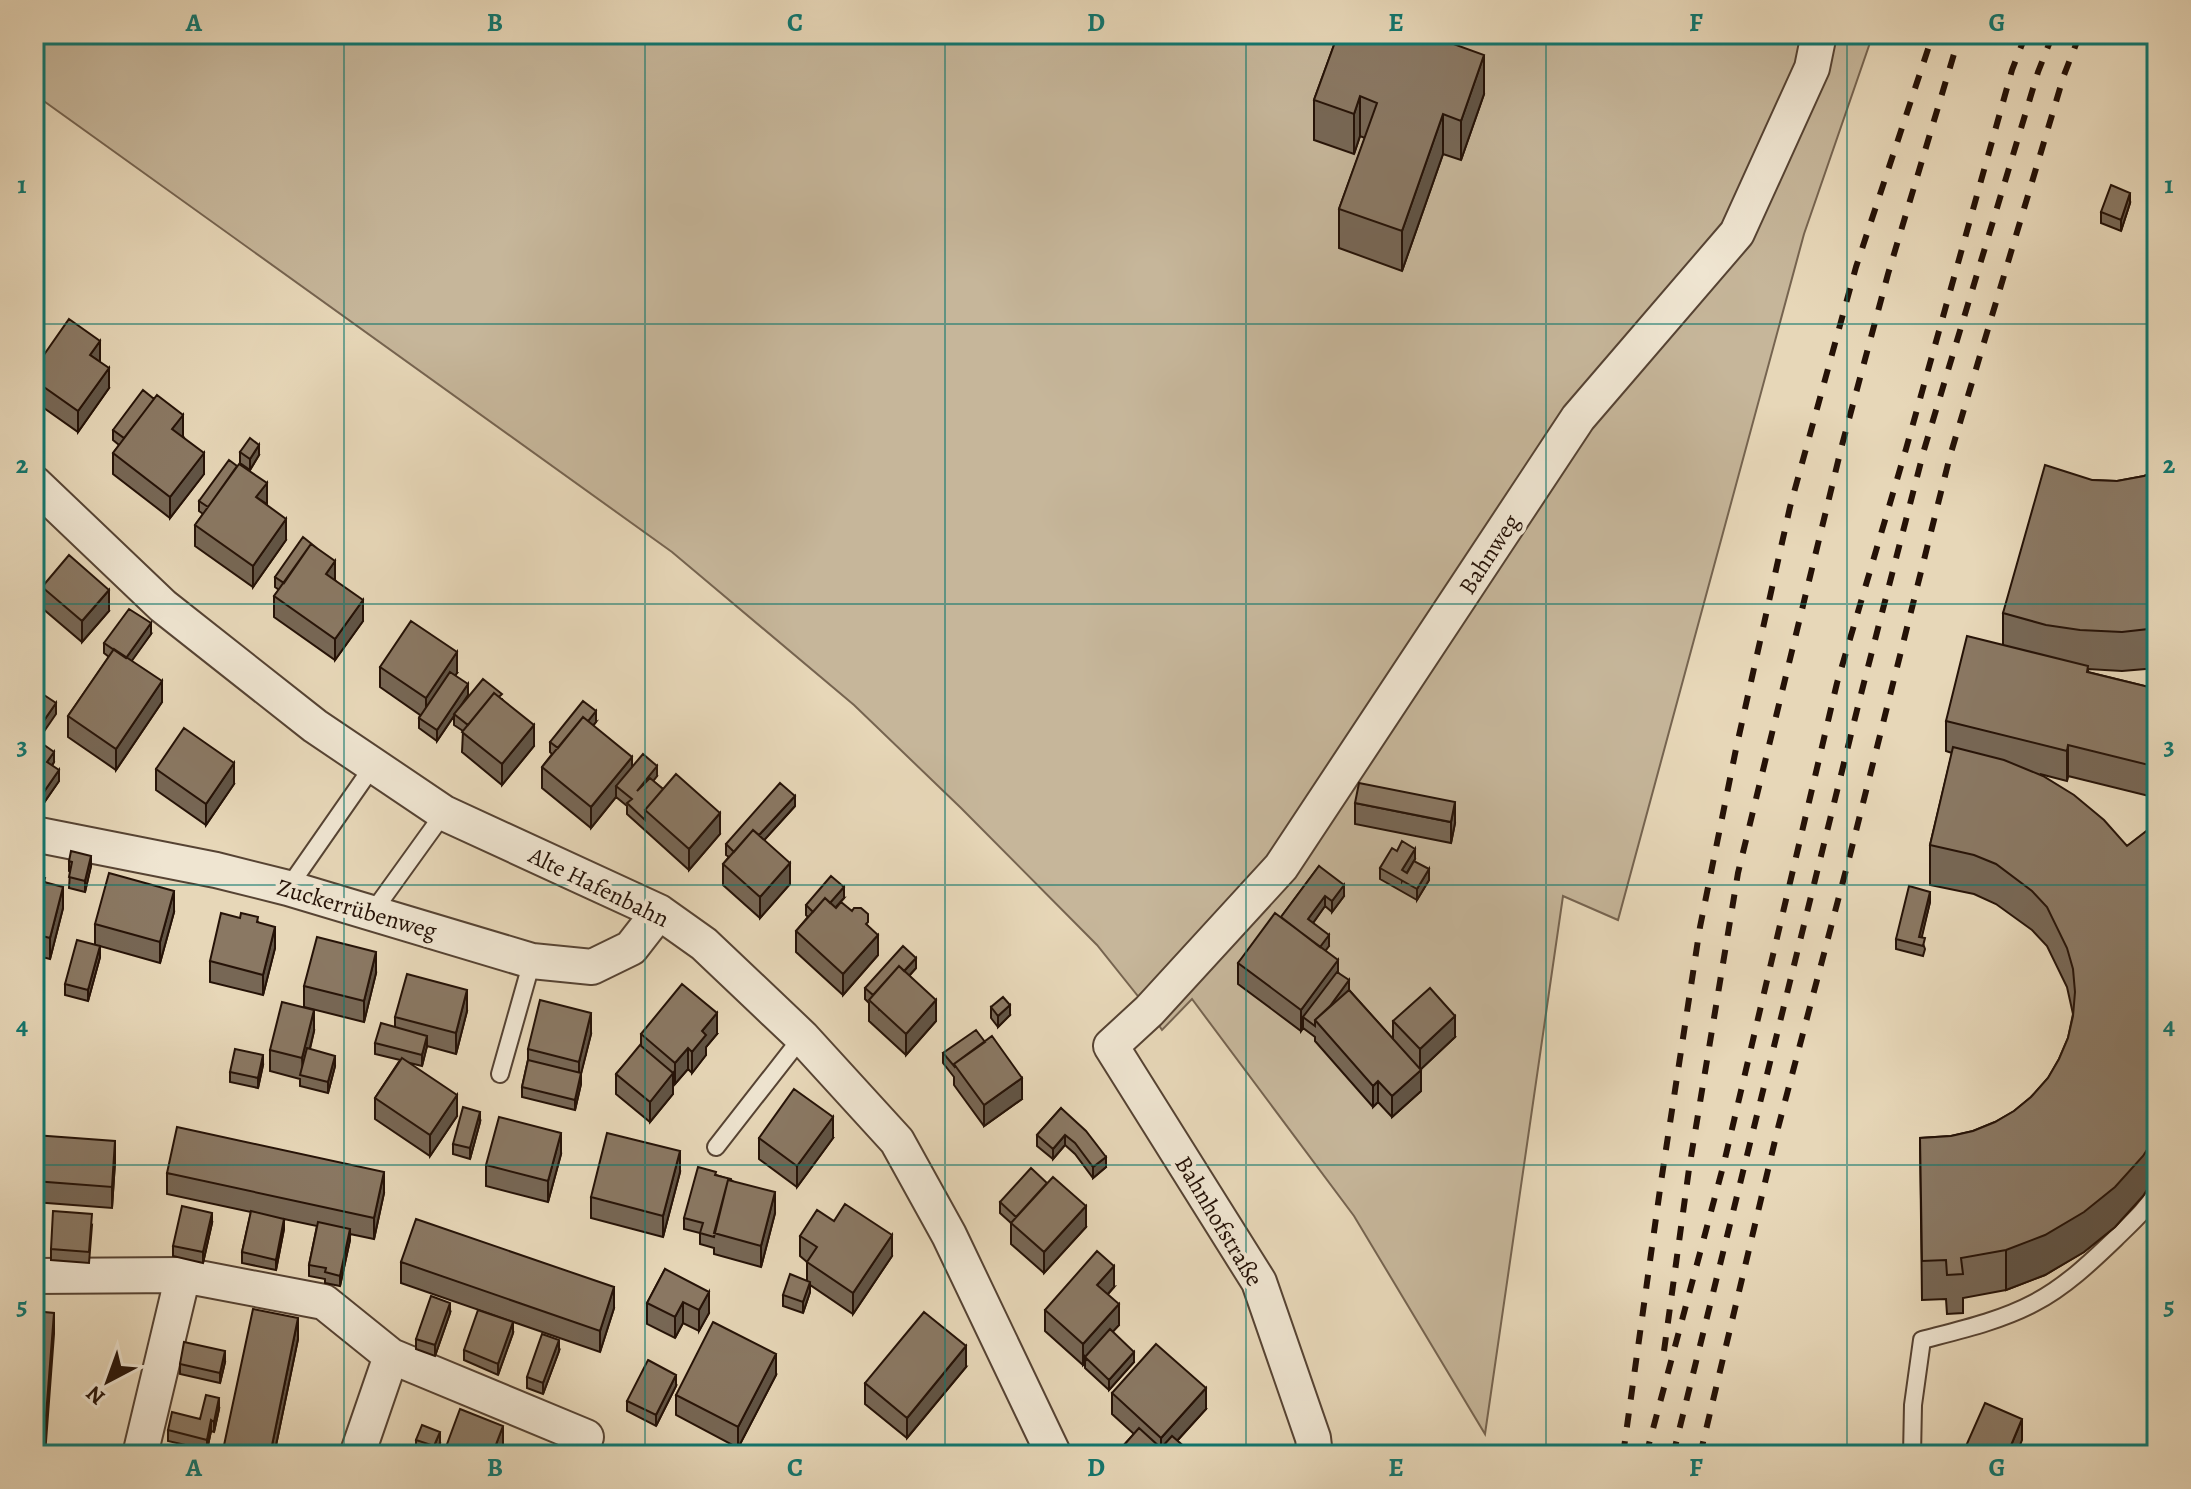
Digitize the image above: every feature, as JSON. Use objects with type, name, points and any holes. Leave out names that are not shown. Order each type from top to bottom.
[{"type":"street","name":"Bahnweg","points":[[1111,1046],[1149,1011],[1281,867],[1578,418],[1737,233],[1812,68],[1819,34]]},
{"type":"street","name":"Alte Hafenbahn","points":[[34,483],[163,606],[315,726],[444,813],[659,912],[704,944],[802,1037],[897,1141],[949,1235],[1054,1455]]},
{"type":"street","name":"Zuckerrübenweg","points":[[34,834],[216,870],[288,888],[532,961],[592,967],[631,948],[659,912]]},
{"type":"street","name":"Bahnhofstraße","points":[[1111,1046],[1259,1282],[1313,1438],[1315,1455]]},
{"type":"street","points":[[140,1455],[183,1275]]},
{"type":"street","points":[[34,1276],[183,1275],[324,1302],[391,1356],[586,1437],[578,1455]]},
{"type":"street","points":[[357,1455],[391,1356]]},
{"type":"lane","points":[[288,888],[373,766]]},
{"type":"lane","points":[[372,913],[444,813]]},
{"type":"lane","points":[[500,1074],[532,961]]},
{"type":"lane","points":[[716,1147],[802,1037]]},
{"type":"lane","points":[[1912,1455],[1913,1405],[1922,1340],[1975,1326],[2018,1310],[2061,1286],[2148,1207],[2157,1192]]},
{"type":"shaded area","points":[[34,34],[1873,34],[1804,234],[1618,920],[1563,896],[1485,1434],[1354,1216],[1192,999],[1162,1030],[1097,945],[961,808],[854,705],[672,552],[34,94]]},
{"type":"building","points":[[1338,34],[1426,34],[1484,55],[1461,121],[1443,114],[1402,231],[1339,209],[1377,103],[1360,96],[1354,114],[1314,100]]},
{"type":"building","points":[[2111,185],[2130,193],[2121,220],[2101,212]]},
{"type":"building","points":[[34,283],[43,289],[34,302]]},
{"type":"building","points":[[69,319],[100,341],[90,355],[109,368],[78,411],[34,380],[34,369]]},
{"type":"building","points":[[143,390],[154,399],[124,438],[113,430]]},
{"type":"building","points":[[157,395],[183,415],[172,429],[204,453],[170,497],[113,453]]},
{"type":"building","points":[[250,438],[259,445],[250,459],[240,452]]},
{"type":"building","points":[[229,460],[237,466],[208,507],[199,501]]},
{"type":"building","points":[[239,464],[267,483],[256,497],[286,519],[253,566],[195,525]]},
{"type":"building","points":[[2045,465],[2092,480],[2117,481],[2157,471],[2157,628],[2122,632],[2080,630],[2046,625],[2003,613]]},
{"type":"building","points":[[303,537],[318,549],[311,544],[284,583],[275,577]]},
{"type":"building","points":[[311,544],[335,561],[326,574],[363,600],[335,639],[274,596]]},
{"type":"building","points":[[69,555],[109,590],[82,621],[42,587]]},
{"type":"building","points":[[129,609],[151,623],[126,658],[104,643]]},
{"type":"building","points":[[411,621],[457,652],[426,698],[380,667]]},
{"type":"building","points":[[1967,636],[2088,666],[2087,672],[2157,689],[2157,767],[2068,745],[2067,751],[1946,721]]},
{"type":"building","points":[[114,649],[162,681],[116,749],[68,716]]},
{"type":"building","points":[[450,672],[468,684],[437,730],[419,718]]},
{"type":"building","points":[[483,679],[502,694],[499,697],[494,693],[468,725],[454,714]]},
{"type":"building","points":[[34,690],[56,703],[34,735]]},
{"type":"building","points":[[494,693],[534,725],[502,764],[462,732]]},
{"type":"building","points":[[583,701],[596,711],[588,721],[583,717],[558,748],[550,742]]},
{"type":"building","points":[[583,717],[632,757],[591,807],[542,767]]},
{"type":"building","points":[[184,728],[234,763],[206,804],[156,769]]},
{"type":"building","points":[[40,742],[54,752],[47,762],[59,770],[41,796],[34,792],[34,750]]},
{"type":"building","points":[[1953,747],[2004,760],[2043,776],[2074,795],[2104,820],[2127,846],[2149,829],[2157,839],[2157,1134],[2143,1156],[2115,1187],[2084,1212],[2045,1235],[2006,1250],[1961,1258],[1963,1274],[1947,1275],[1946,1260],[1922,1261],[1920,1138],[1973,1131],[2014,1111],[2031,1097],[2048,1078],[2068,1038],[2075,992],[2067,948],[2047,907],[2032,891],[1996,864],[1974,855],[1930,845]]},
{"type":"building","points":[[643,754],[657,766],[637,791],[650,778],[663,789],[645,810],[645,820],[627,803],[632,799],[616,786]]},
{"type":"building","points":[[676,774],[720,813],[689,849],[645,810]]},
{"type":"building","points":[[780,783],[795,796],[759,835],[753,830],[734,852],[726,844]]},
{"type":"building","points":[[1359,783],[1455,802],[1451,822],[1355,803]]},
{"type":"building","points":[[2157,824],[2157,839],[2150,830]]},
{"type":"building","points":[[753,830],[790,863],[760,897],[723,864]]},
{"type":"building","points":[[1402,841],[1415,849],[1402,870],[1407,873],[1414,861],[1429,869],[1417,889],[1380,868],[1392,848],[1397,851]]},
{"type":"building","points":[[71,851],[91,856],[85,881],[69,877]]},
{"type":"building","points":[[1319,866],[1344,885],[1332,901],[1325,896],[1308,919],[1329,935],[1320,947],[1281,917]]},
{"type":"building","points":[[109,873],[174,891],[160,942],[95,924]]},
{"type":"building","points":[[34,875],[45,878],[44,882],[63,887],[50,938],[34,934]]},
{"type":"building","points":[[831,876],[844,887],[830,903],[825,898],[813,912],[806,905]]},
{"type":"building","points":[[1909,886],[1930,892],[1919,937],[1925,938],[1923,946],[1896,939]]},
{"type":"building","points":[[825,898],[836,908],[841,902],[852,911],[861,908],[868,914],[866,924],[878,935],[843,974],[796,931]]},
{"type":"building","points":[[221,913],[240,918],[241,913],[258,917],[257,922],[275,927],[263,975],[210,961]]},
{"type":"building","points":[[1275,913],[1338,960],[1301,1010],[1238,963]]},
{"type":"building","points":[[317,937],[376,952],[364,1001],[304,986]]},
{"type":"building","points":[[77,940],[100,946],[88,990],[65,984]]},
{"type":"building","points":[[903,946],[916,958],[904,971],[899,966],[873,995],[865,988]]},
{"type":"building","points":[[899,966],[936,1000],[906,1034],[869,1000]]},
{"type":"building","points":[[1337,972],[1349,980],[1315,1020],[1315,1026],[1303,1017]]},
{"type":"building","points":[[407,974],[467,990],[456,1033],[395,1017]]},
{"type":"building","points":[[682,984],[717,1013],[702,1031],[706,1035],[692,1052],[688,1048],[675,1063],[641,1034]]},
{"type":"building","points":[[1430,988],[1455,1016],[1420,1049],[1393,1021]]},
{"type":"building","points":[[1349,990],[1421,1070],[1392,1096],[1378,1081],[1373,1086],[1315,1020]]},
{"type":"building","points":[[1003,997],[1010,1005],[998,1016],[991,1007]]},
{"type":"building","points":[[540,1000],[591,1013],[579,1062],[528,1049]]},
{"type":"building","points":[[282,1002],[314,1010],[302,1058],[270,1050]]},
{"type":"building","points":[[381,1023],[427,1036],[422,1055],[375,1043]]},
{"type":"building","points":[[976,1030],[985,1042],[954,1066],[943,1053]]},
{"type":"building","points":[[992,1036],[1022,1078],[984,1105],[954,1064]]},
{"type":"building","points":[[640,1045],[673,1073],[650,1102],[616,1074]]},
{"type":"building","points":[[307,1048],[335,1056],[328,1082],[300,1075]]},
{"type":"building","points":[[235,1049],[263,1055],[258,1078],[230,1072]]},
{"type":"building","points":[[402,1058],[457,1095],[430,1135],[375,1098]]},
{"type":"building","points":[[528,1060],[581,1073],[575,1100],[522,1087]]},
{"type":"building","points":[[794,1089],[833,1117],[797,1166],[759,1138]]},
{"type":"building","points":[[463,1107],[480,1112],[470,1148],[453,1144]]},
{"type":"building","points":[[1061,1108],[1086,1131],[1106,1157],[1093,1167],[1065,1135],[1053,1149],[1037,1135]]},
{"type":"building","points":[[499,1117],[561,1133],[548,1181],[486,1165]]},
{"type":"building","points":[[177,1127],[384,1172],[374,1218],[167,1173]]},
{"type":"building","points":[[607,1133],[680,1151],[663,1216],[591,1197]]},
{"type":"building","points":[[34,1135],[115,1141],[112,1187],[34,1181]]},
{"type":"building","points":[[698,1167],[731,1179],[728,1180],[714,1237],[700,1233],[703,1223],[684,1218]]},
{"type":"building","points":[[1031,1168],[1047,1183],[1016,1217],[1000,1202]]},
{"type":"building","points":[[1053,1177],[1086,1206],[1044,1252],[1011,1223]]},
{"type":"building","points":[[728,1180],[775,1192],[761,1246],[714,1233]]},
{"type":"building","points":[[845,1204],[892,1235],[853,1293],[807,1262],[817,1247],[800,1236],[817,1210],[834,1221]]},
{"type":"building","points":[[182,1206],[212,1213],[203,1252],[173,1246]]},
{"type":"building","points":[[53,1211],[92,1214],[89,1252],[51,1249]]},
{"type":"building","points":[[251,1211],[284,1219],[276,1260],[242,1252]]},
{"type":"building","points":[[416,1219],[614,1287],[600,1331],[401,1262]]},
{"type":"building","points":[[318,1222],[350,1229],[340,1276],[325,1272],[326,1268],[309,1265]]},
{"type":"building","points":[[1097,1251],[1114,1266],[1097,1285],[1119,1304],[1083,1344],[1045,1310]]},
{"type":"building","points":[[665,1269],[709,1292],[699,1310],[683,1302],[675,1317],[647,1303]]},
{"type":"building","points":[[790,1274],[810,1282],[803,1302],[783,1295]]},
{"type":"building","points":[[431,1296],[450,1303],[435,1345],[416,1339]]},
{"type":"building","points":[[253,1309],[298,1318],[270,1455],[247,1455],[223,1450]]},
{"type":"building","points":[[478,1310],[513,1322],[498,1364],[464,1350]]},
{"type":"building","points":[[34,1311],[54,1313],[43,1454],[34,1454]]},
{"type":"building","points":[[924,1312],[966,1346],[907,1418],[865,1383]]},
{"type":"building","points":[[713,1322],[776,1354],[738,1427],[676,1395]]},
{"type":"building","points":[[1110,1329],[1134,1352],[1109,1380],[1085,1357]]},
{"type":"building","points":[[542,1334],[559,1340],[543,1383],[527,1377]]},
{"type":"building","points":[[184,1342],[225,1351],[220,1373],[180,1364]]},
{"type":"building","points":[[1156,1344],[1206,1388],[1161,1438],[1112,1393]]},
{"type":"building","points":[[648,1360],[676,1375],[656,1415],[627,1401]]},
{"type":"building","points":[[206,1395],[219,1398],[207,1440],[168,1430],[172,1412],[200,1419]]},
{"type":"building","points":[[1985,1403],[2022,1419],[2007,1455],[1962,1455]]},
{"type":"building","points":[[460,1409],[503,1426],[492,1455],[443,1455]]},
{"type":"building","points":[[422,1425],[440,1432],[434,1446],[416,1440]]},
{"type":"building","points":[[1139,1428],[1161,1448],[1172,1436],[1187,1449],[1181,1455],[1135,1455],[1124,1445]]},
{"type":"railway","points":[[1623,1455],[1700,927],[1736,749],[1790,507],[1856,267],[1933,34]]},
{"type":"railway","points":[[1664,1351],[1689,1169],[1738,873],[1842,445],[1888,274],[1960,34]]},
{"type":"railway","points":[[1646,1455],[1724,1163],[1837,683],[2012,70],[2026,34]]},
{"type":"railway","points":[[1673,1455],[1924,450],[2038,72],[2053,34]]},
{"type":"railway","points":[[1700,1455],[1778,1128],[1950,456],[2064,75],[2080,34]]}]
